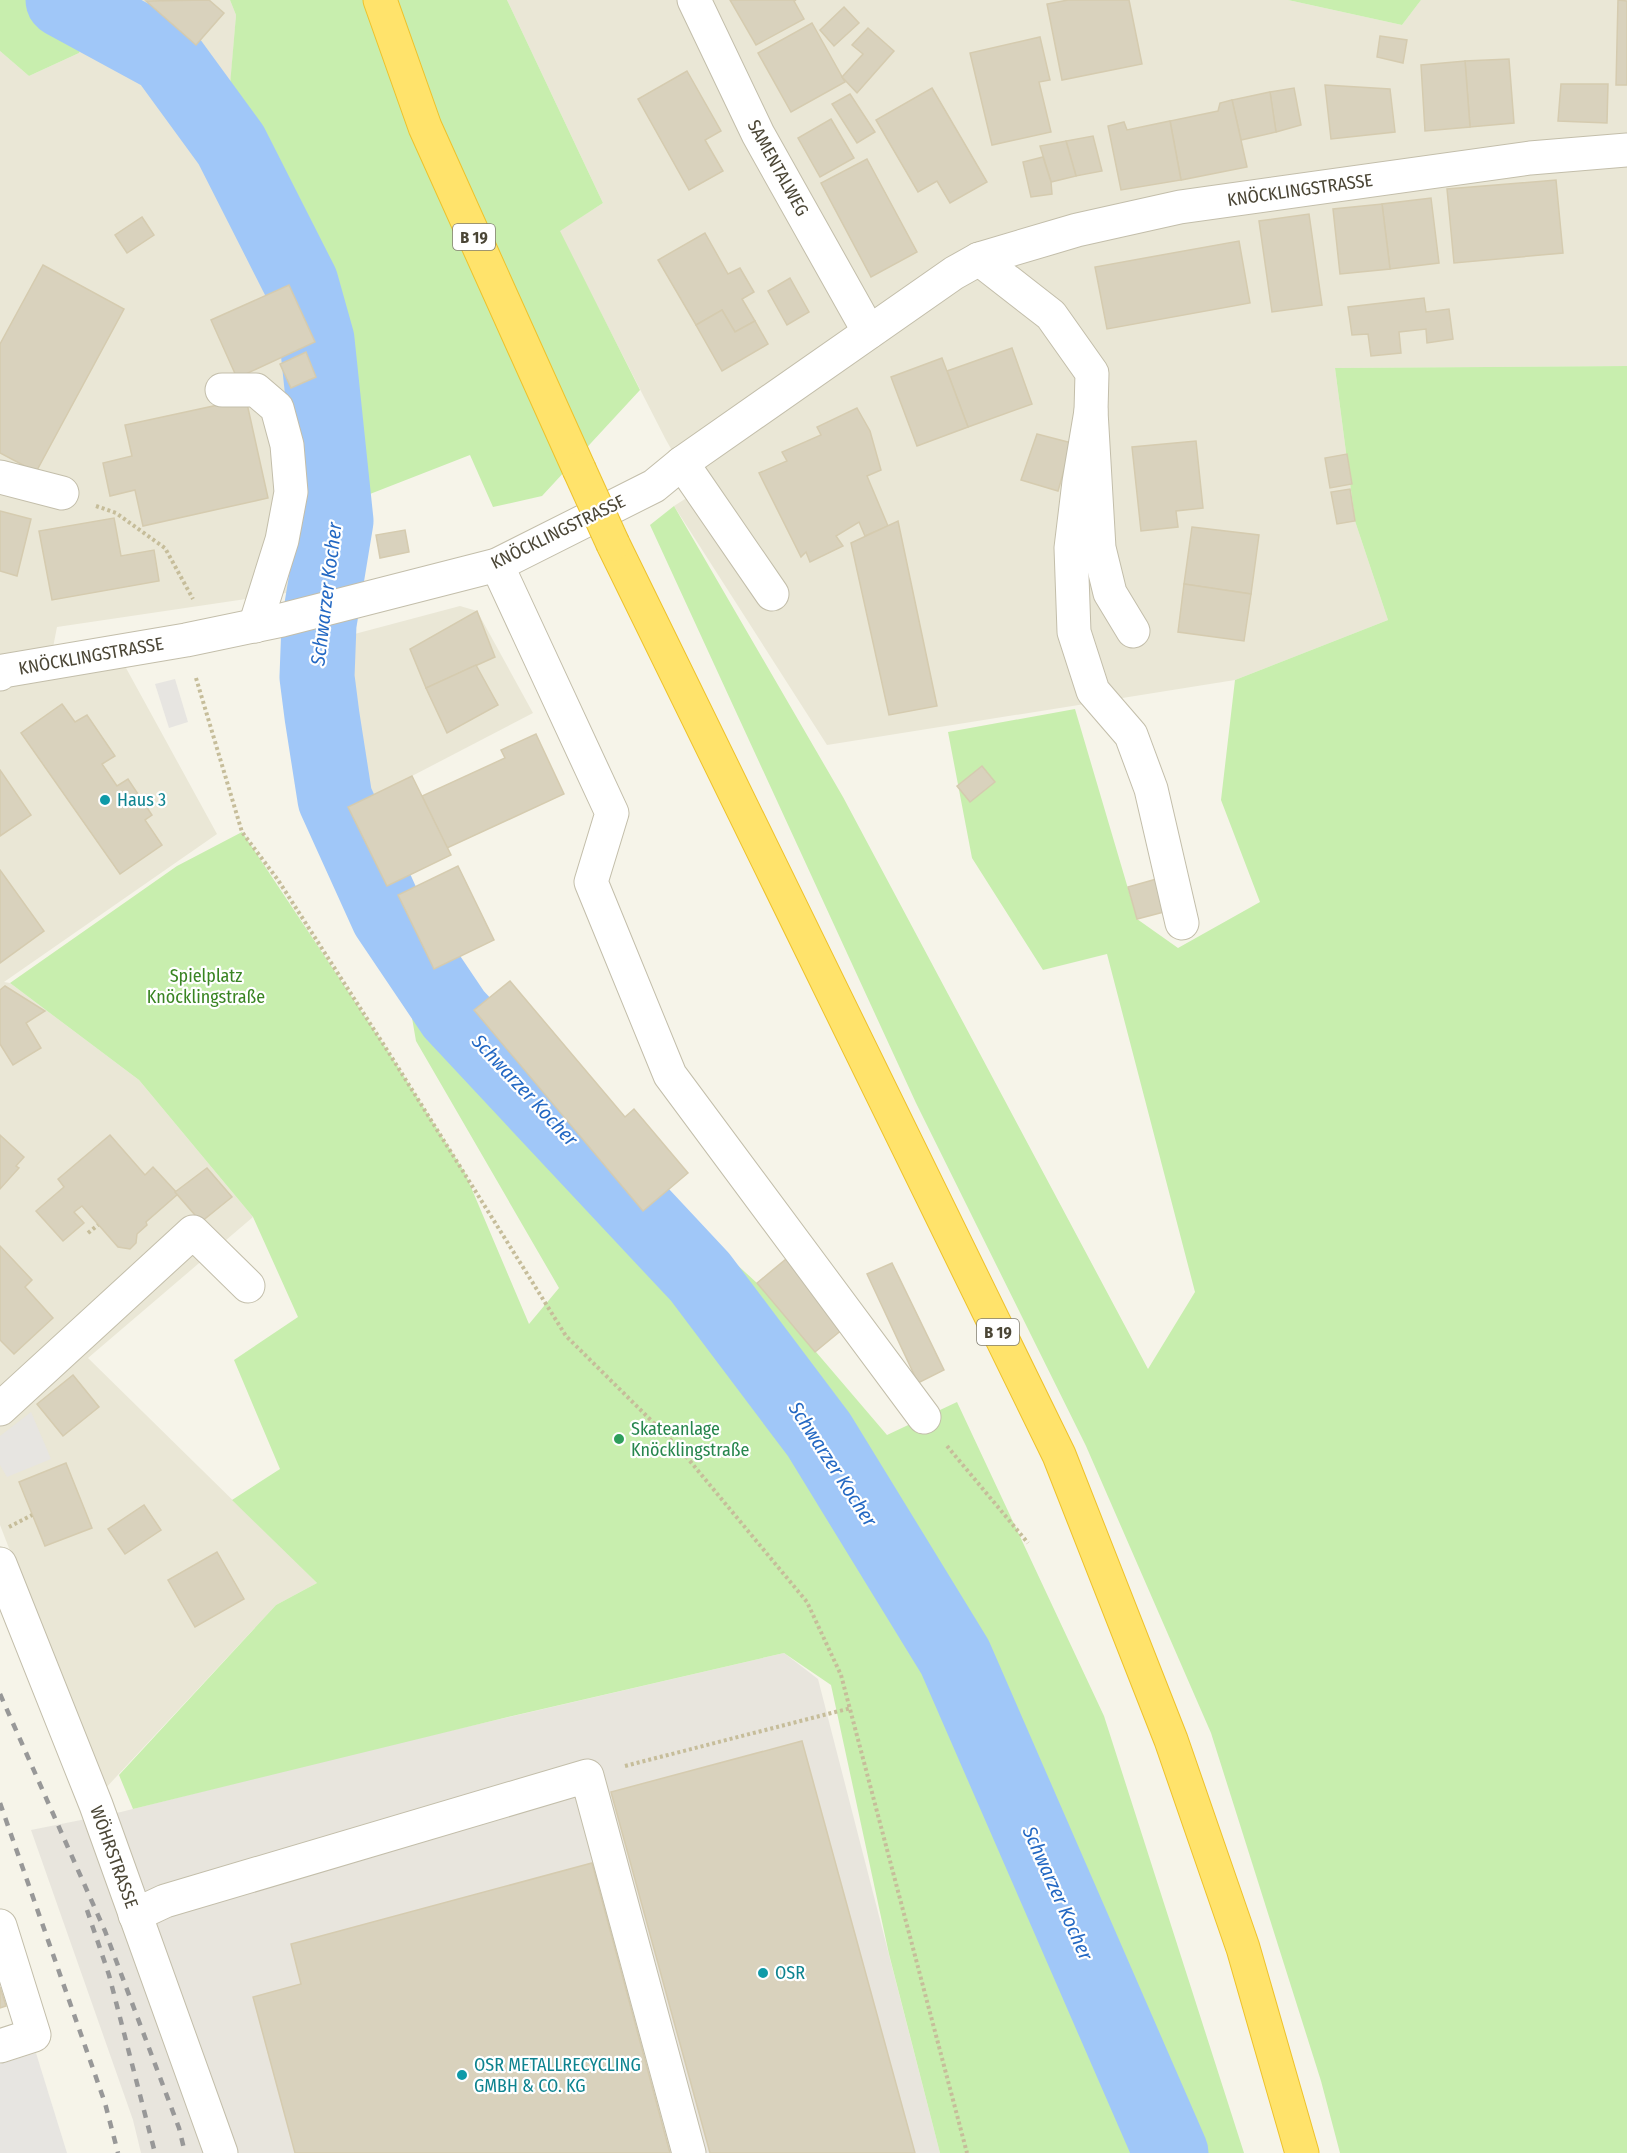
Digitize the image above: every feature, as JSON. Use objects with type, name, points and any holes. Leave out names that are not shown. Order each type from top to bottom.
[{"type":"highway","name":"B 19","points":[[380,0],[425,127],[613,544],[1059,1455],[1190,1794],[1243,1948],[1302,2153]]},
{"type":"street","name":"SAMENTALWEG","points":[[694,0],[758,134],[869,332]]},
{"type":"street","name":"KNÖCKLINGSTRASSE","points":[[1,671],[255,626],[497,565],[654,486],[682,463],[869,332],[954,273],[979,259],[1077,230],[1180,207],[1530,158],[1627,150]]},
{"type":"street","points":[[979,259],[1051,315],[1092,373],[1091,411],[1099,548],[1110,593],[1133,632]]},
{"type":"street","points":[[222,390],[256,390],[277,408],[287,445],[291,492],[282,540],[255,626]]},
{"type":"street","points":[[1091,411],[1071,548],[1074,632],[1093,691],[1131,735],[1151,789],[1182,923]]},
{"type":"street","points":[[682,463],[772,594]]},
{"type":"street","points":[[0,477],[62,493]]},
{"type":"street","points":[[497,565],[612,813],[591,882],[670,1075],[924,1418]]},
{"type":"street","points":[[0,1409],[193,1232],[248,1286]]},
{"type":"street","name":"WÖHRSTRASSE","points":[[0,1564],[96,1805],[221,2153]]},
{"type":"street","points":[[135,1915],[165,1901],[586,1776],[689,2153]]},
{"type":"street","points":[[0,1926],[34,2035],[0,2046]]},
{"type":"path","points":[[62,493],[116,513],[165,548],[199,637],[210,729],[242,832],[278,880],[566,1336],[680,1449],[807,1602],[841,1675],[851,1708],[967,2153]]},
{"type":"path","points":[[88,1233],[98,1225]]},
{"type":"path","points":[[924,1418],[1028,1543]]},
{"type":"path","points":[[22,1520],[32,1515]]},
{"type":"path","points":[[586,1776],[851,1708]]},
{"type":"shaded area","points":[[102,0],[230,0],[236,15],[228,113],[285,208],[326,330],[313,589],[57,627],[48,673],[120,657],[217,834],[4,982],[10,983],[139,1080],[253,1217],[88,1358],[317,1583],[276,1605],[103,1791],[0,1525],[0,51],[29,76],[79,53]]},
{"type":"shaded area","points":[[507,0],[1288,0],[1402,25],[1421,0],[1627,0],[1627,366],[1335,368],[1355,521],[1388,620],[1235,680],[827,745],[674,506],[696,492],[666,440],[559,231],[603,203]]},
{"type":"shaded area","points":[[460,606],[477,611],[533,713],[348,807],[332,640]]},
{"type":"shaded area","points":[[175,679],[188,722],[169,728],[155,684]]},
{"type":"shaded area","points":[[31,1412],[51,1459],[7,1477],[0,1465],[0,1436]]},
{"type":"shaded area","points":[[784,1653],[818,1679],[940,2153],[141,2153],[133,2120],[31,1830],[121,1812],[376,1748]]},
{"type":"shaded area","points":[[36,2053],[67,2153],[0,2153],[0,2064]]},
{"type":"green space","points":[[0,0],[102,0],[79,53],[29,76],[0,51]]},
{"type":"green space","points":[[230,0],[507,0],[603,203],[560,231],[640,390],[542,496],[493,507],[470,455],[352,501],[344,323],[297,198],[230,85],[236,15]]},
{"type":"green space","points":[[1288,0],[1421,0],[1402,25]]},
{"type":"green space","points":[[1627,366],[1627,2153],[1340,2153],[1321,2081],[1211,1733],[1086,1446],[916,1103],[650,525],[674,506],[843,797],[1148,1369],[1195,1292],[1107,954],[1043,970],[972,858],[948,732],[1075,709],[1137,919],[1178,948],[1260,902],[1221,800],[1235,680],[1388,620],[1355,521],[1335,368]]},
{"type":"green space","name":"Spielplatz Knöcklingstraße","points":[[348,807],[387,886],[434,969],[474,1010],[626,1219],[687,1219],[757,1283],[887,1435],[957,1402],[1104,1716],[1244,2153],[940,2153],[889,1954],[831,1685],[784,1653],[508,1717],[133,1809],[119,1775],[276,1605],[317,1583],[232,1500],[280,1469],[234,1360],[298,1317],[253,1217],[139,1080],[10,983],[177,866],[242,832],[389,1053],[465,1173],[529,1324],[559,1288],[416,1041],[403,966],[320,817]]},
{"type":"building","points":[[209,0],[224,13],[196,45],[146,1]]},
{"type":"building","points":[[730,0],[796,0],[794,1],[804,19],[756,45]]},
{"type":"building","points":[[1068,0],[1129,0],[1142,64],[1062,80],[1047,4]]},
{"type":"building","points":[[1618,0],[1627,1],[1627,85],[1616,85]]},
{"type":"building","points":[[844,7],[859,23],[834,46],[820,30]]},
{"type":"building","points":[[812,23],[845,82],[791,112],[758,53]]},
{"type":"building","points":[[868,28],[894,51],[857,93],[842,77],[863,54],[852,45]]},
{"type":"building","points":[[1380,36],[1407,40],[1403,63],[1377,57]]},
{"type":"building","points":[[1040,37],[1050,80],[1039,82],[1051,132],[992,145],[970,53]]},
{"type":"building","points":[[1509,59],[1514,123],[1470,127],[1465,61]]},
{"type":"building","points":[[1465,61],[1470,127],[1425,131],[1421,65]]},
{"type":"building","points":[[687,71],[721,131],[705,140],[723,171],[689,190],[638,99]]},
{"type":"building","points":[[1561,84],[1608,84],[1607,123],[1558,121]]},
{"type":"building","points":[[1325,85],[1390,89],[1395,132],[1331,139]]},
{"type":"building","points":[[932,88],[987,182],[950,203],[937,181],[918,192],[876,120]]},
{"type":"building","points":[[1294,88],[1301,125],[1276,132],[1270,92]]},
{"type":"building","points":[[1270,92],[1276,132],[1241,140],[1232,100]]},
{"type":"building","points":[[850,94],[875,132],[857,143],[832,104]]},
{"type":"building","points":[[1232,100],[1247,167],[1181,180],[1170,121],[1218,111],[1220,103]]},
{"type":"building","points":[[831,119],[854,158],[820,177],[798,138]]},
{"type":"building","points":[[1170,121],[1181,180],[1121,190],[1108,126],[1124,122],[1127,130]]},
{"type":"building","points":[[1093,136],[1102,171],[1076,176],[1066,141]]},
{"type":"building","points":[[1066,141],[1076,176],[1051,182],[1040,146]]},
{"type":"building","points":[[1043,157],[1051,182],[1052,194],[1031,197],[1023,162]]},
{"type":"building","points":[[867,159],[917,252],[871,277],[821,183]]},
{"type":"building","points":[[1556,180],[1563,253],[1454,263],[1447,189]]},
{"type":"building","points":[[1431,198],[1439,263],[1390,269],[1382,204]]},
{"type":"building","points":[[1382,204],[1390,269],[1340,274],[1333,209]]},
{"type":"building","points":[[1309,214],[1322,305],[1272,312],[1259,221]]},
{"type":"building","points":[[142,217],[154,235],[127,253],[115,235]]},
{"type":"building","points":[[705,233],[728,274],[740,268],[754,292],[742,299],[755,321],[735,332],[722,310],[696,325],[658,260]]},
{"type":"building","points":[[1239,241],[1250,303],[1107,329],[1095,267]]},
{"type":"building","points":[[43,265],[124,309],[36,472],[0,453],[0,344]]},
{"type":"building","points":[[790,278],[809,312],[787,325],[768,291]]},
{"type":"building","points":[[289,285],[315,342],[237,378],[211,320]]},
{"type":"building","points":[[1424,298],[1426,312],[1449,309],[1453,339],[1427,343],[1426,329],[1399,332],[1401,353],[1371,356],[1368,334],[1352,335],[1348,307]]},
{"type":"building","points":[[722,310],[735,332],[755,321],[768,344],[722,371],[696,325]]},
{"type":"building","points":[[1012,348],[1032,404],[968,427],[947,371]]},
{"type":"building","points":[[306,352],[316,377],[291,388],[280,364]]},
{"type":"building","points":[[942,358],[968,427],[917,446],[891,377]]},
{"type":"building","points":[[246,399],[268,498],[143,526],[135,490],[110,496],[103,463],[132,456],[125,425]]},
{"type":"building","points":[[857,408],[870,431],[881,470],[867,476],[888,526],[865,536],[859,522],[836,536],[843,546],[810,562],[806,552],[801,557],[759,473],[787,461],[782,452],[821,435],[817,427]]},
{"type":"building","points":[[1037,434],[1072,443],[1058,491],[1021,480]]},
{"type":"building","points":[[1196,441],[1203,508],[1176,511],[1178,527],[1141,531],[1132,447]]},
{"type":"building","points":[[1347,454],[1352,484],[1330,488],[1325,458]]},
{"type":"building","points":[[1350,489],[1355,521],[1337,524],[1331,492]]},
{"type":"building","points":[[0,511],[31,519],[17,576],[0,571]]},
{"type":"building","points":[[114,518],[121,556],[154,550],[159,581],[52,600],[39,531]]},
{"type":"building","points":[[898,521],[937,706],[889,715],[851,543]]},
{"type":"building","points":[[1192,527],[1259,535],[1251,594],[1184,584]]},
{"type":"building","points":[[405,530],[409,552],[380,558],[376,535]]},
{"type":"building","points":[[1184,584],[1251,594],[1244,641],[1178,632]]},
{"type":"building","points":[[477,611],[495,657],[426,688],[410,649]]},
{"type":"building","points":[[476,665],[498,705],[447,733],[426,688]]},
{"type":"building","name":"Haus 3","points":[[62,704],[75,722],[87,715],[115,756],[102,764],[117,786],[128,779],[152,815],[145,820],[162,845],[120,874],[21,733]]},
{"type":"building","points":[[536,734],[564,794],[447,848],[422,796],[505,758],[501,750]]},
{"type":"building","points":[[982,766],[995,782],[970,802],[957,786]]},
{"type":"building","points":[[0,770],[31,815],[0,836]]},
{"type":"building","points":[[412,776],[451,855],[387,886],[348,807]]},
{"type":"building","points":[[458,866],[494,940],[434,969],[398,895]]},
{"type":"building","points":[[0,870],[44,931],[0,963]]},
{"type":"building","points":[[1160,878],[1168,911],[1137,919],[1128,887]]},
{"type":"building","points":[[510,981],[625,1117],[634,1109],[688,1173],[643,1211],[474,1010]]},
{"type":"building","points":[[5,986],[45,1011],[26,1023],[41,1048],[13,1065],[0,1044],[0,990]]},
{"type":"building","points":[[0,1135],[24,1157],[16,1166],[19,1168],[0,1189]]},
{"type":"building","points":[[110,1135],[145,1175],[153,1167],[178,1194],[146,1222],[147,1225],[137,1234],[136,1243],[130,1249],[118,1247],[82,1206],[74,1212],[84,1223],[63,1241],[36,1211],[64,1187],[58,1179]]},
{"type":"building","points":[[207,1168],[232,1197],[201,1222],[175,1192]]},
{"type":"building","points":[[0,1246],[32,1280],[25,1287],[53,1318],[14,1354],[0,1340]]},
{"type":"building","points":[[786,1259],[843,1329],[815,1352],[757,1283]]},
{"type":"building","points":[[892,1263],[944,1370],[918,1383],[867,1274]]},
{"type":"building","points":[[73,1375],[99,1407],[63,1436],[37,1404]]},
{"type":"building","points":[[66,1463],[92,1528],[45,1546],[19,1482]]},
{"type":"building","points":[[144,1505],[161,1530],[125,1554],[108,1529]]},
{"type":"building","points":[[217,1552],[244,1599],[195,1627],[168,1580]]},
{"type":"building","name":"OSR","points":[[802,1741],[915,2153],[710,2153],[611,1792]]},
{"type":"building","name":"OSR METALLRECYCLING GMBH & CO. KG","points":[[592,1863],[670,2153],[295,2153],[253,1997],[301,1984],[291,1944]]},
{"type":"building","points":[[0,1987],[6,2006],[0,2008]]},
{"type":"waterway","name":"Schwarzer Kocher","points":[[63,0],[166,56],[231,145],[301,283],[317,340],[336,521],[319,624],[317,677],[322,716],[335,799],[388,916],[454,1014],[700,1277],[819,1435],[955,1657],[1171,2153]]},
{"type":"railway","points":[[0,1694],[105,1931],[179,2128],[185,2153]]},
{"type":"railway","points":[[0,1803],[105,2103],[118,2153]]},
{"type":"railway","points":[[87,1910],[109,1975],[155,2153]]},
{"type":"place","name":"Haus 3","points":[[105,800]]},
{"type":"place","name":"Skateanlage Knöcklingstraße","points":[[619,1439]]},
{"type":"place","name":"OSR","points":[[763,1973]]},
{"type":"place","name":"OSR METALLRECYCLING GMBH & CO. KG","points":[[462,2075]]}]
